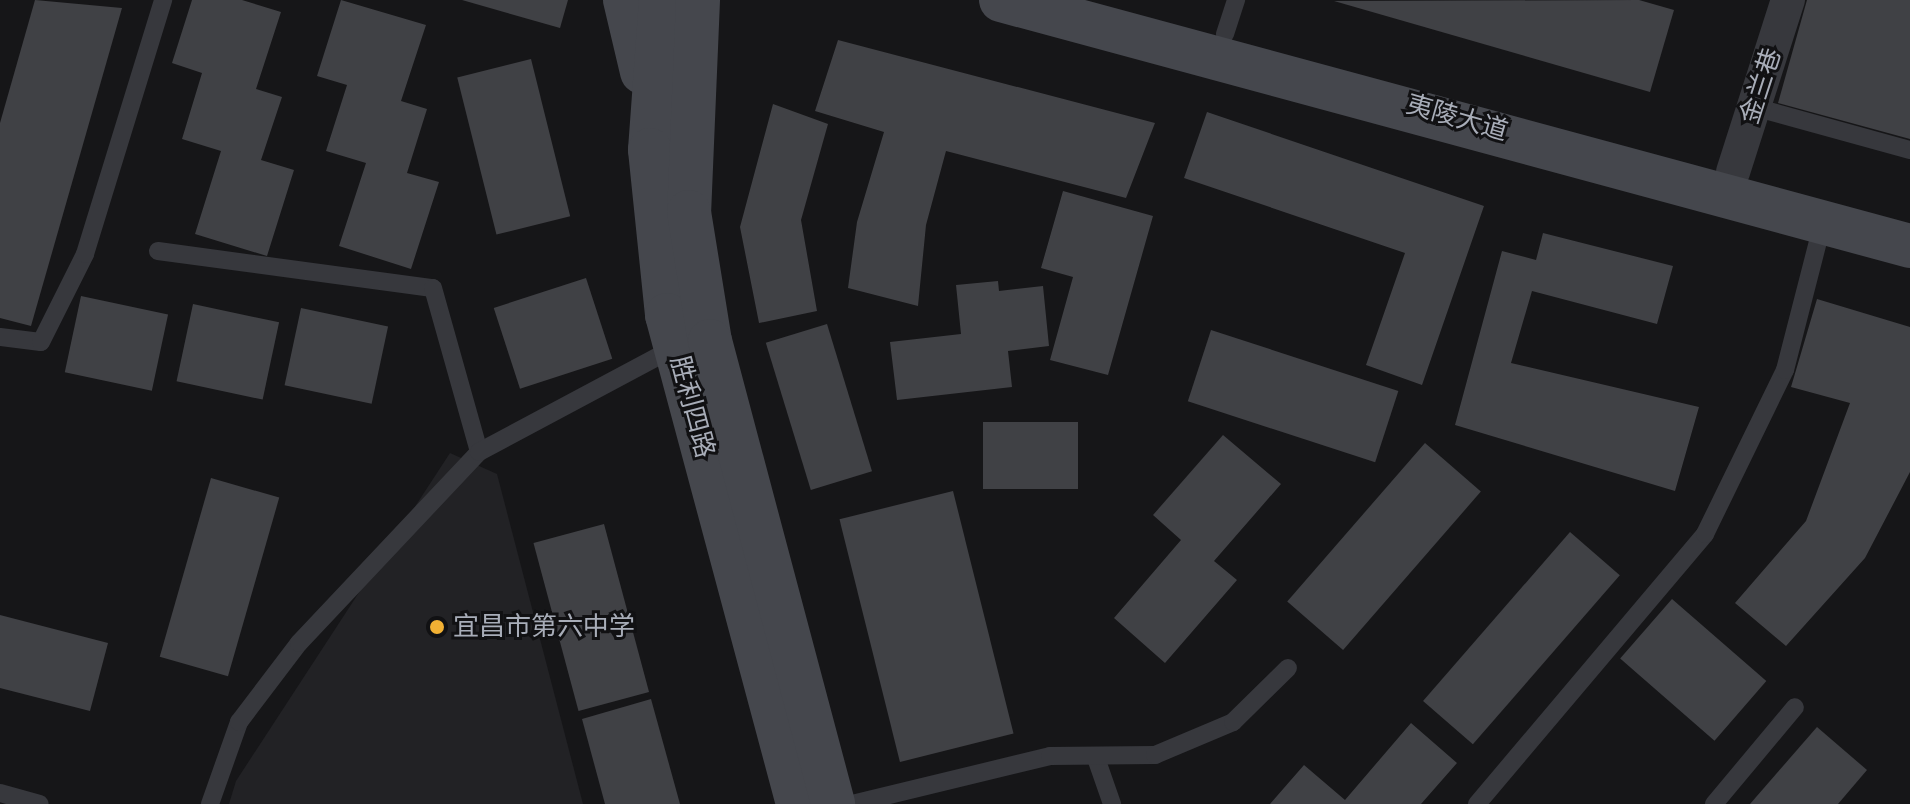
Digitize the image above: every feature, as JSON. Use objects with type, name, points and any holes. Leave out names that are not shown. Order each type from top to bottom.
[{"type":"main road","points":[[625,0],[651,131]]},
{"type":"main road","name":"胜利四路","points":[[661,0],[651,131],[653,207],[676,347],[798,804]]},
{"type":"main road","name":"胜利四路","points":[[698,0],[689,212],[710,341],[833,804]]},
{"type":"main road","points":[[695,53],[722,0]]},
{"type":"main road","name":"夷陵大道","points":[[1001,0],[1910,246]]},
{"type":"main road","name":"夷陵大道","points":[[1106,0],[1231,17],[1733,172],[1910,222]]},
{"type":"street","name":"金兰巷","points":[[1733,172],[1788,0]]},
{"type":"lane","points":[[0,337],[41,342],[85,254],[163,0]]},
{"type":"lane","points":[[1754,107],[1910,150]]},
{"type":"lane","points":[[1477,804],[1705,534],[1785,370],[1823,221]]},
{"type":"lane","points":[[158,251],[433,288],[479,452]]},
{"type":"lane","points":[[210,804],[239,722],[299,643],[479,452],[676,347]]},
{"type":"lane","points":[[852,804],[1050,756],[1096,758],[1155,755],[1233,722],[1288,668]]},
{"type":"lane","points":[[1714,804],[1795,707]]},
{"type":"lane","points":[[1096,758],[1112,804]]},
{"type":"lane","points":[[0,793],[40,804]]},
{"type":"shaded area","name":"宜昌市第六中学","points":[[450,453],[497,474],[583,804],[229,804],[236,781]]},
{"type":"building","points":[[35,0],[122,8],[31,326],[0,318],[0,123]]},
{"type":"building","points":[[192,0],[242,0],[281,12],[256,89],[282,97],[261,160],[294,170],[267,256],[195,234],[221,151],[182,139],[202,73],[172,63]]},
{"type":"building","points":[[341,0],[426,25],[401,101],[427,109],[407,173],[439,182],[411,269],[339,246],[366,163],[326,151],[347,85],[317,76]]},
{"type":"building","points":[[462,0],[568,0],[560,28]]},
{"type":"building","points":[[1639,0],[1674,10],[1650,92],[1334,1]]},
{"type":"building","points":[[1807,0],[1910,0],[1910,139],[1778,103]]},
{"type":"building","points":[[838,40],[1155,123],[1126,198],[946,151],[926,225],[918,306],[848,288],[857,222],[884,132],[815,111]]},
{"type":"building","points":[[531,59],[570,216],[496,235],[457,77]]},
{"type":"building","points":[[773,104],[828,124],[801,220],[817,311],[759,323],[740,227]]},
{"type":"building","points":[[1207,112],[1484,206],[1422,385],[1366,365],[1405,253],[1184,178]]},
{"type":"building","points":[[1063,191],[1153,216],[1108,375],[1050,360],[1073,277],[1041,268]]},
{"type":"building","points":[[1543,233],[1673,266],[1657,324],[1532,291],[1511,363],[1699,407],[1675,491],[1455,425],[1502,251],[1536,260]]},
{"type":"building","points":[[586,278],[612,359],[520,389],[494,308]]},
{"type":"building","points":[[998,281],[999,291],[1043,286],[1049,346],[1008,351],[1012,387],[897,400],[890,342],[961,334],[956,285]]},
{"type":"building","points":[[81,296],[168,315],[152,391],[65,372]]},
{"type":"building","points":[[1817,299],[1910,327],[1910,472],[1865,558],[1786,646],[1735,603],[1806,521],[1850,403],[1791,387]]},
{"type":"building","points":[[193,304],[279,322],[263,400],[177,381]]},
{"type":"building","points":[[301,308],[388,327],[372,404],[285,385]]},
{"type":"building","points":[[827,324],[872,471],[811,490],[766,343]]},
{"type":"building","points":[[1211,330],[1398,391],[1375,462],[1188,401]]},
{"type":"building","points":[[983,422],[1078,422],[1078,489],[983,489]]},
{"type":"building","points":[[1223,435],[1281,484],[1214,561],[1237,580],[1165,663],[1114,618],[1181,540],[1153,515]]},
{"type":"building","points":[[1425,443],[1481,492],[1343,650],[1287,601]]},
{"type":"building","points":[[211,478],[279,498],[228,676],[160,657]]},
{"type":"building","points":[[953,491],[1013,734],[900,762],[839,519]]},
{"type":"building","points":[[604,524],[649,692],[579,711],[533,543]]},
{"type":"building","points":[[1570,532],[1620,575],[1473,744],[1423,701]]},
{"type":"building","points":[[1672,599],[1766,681],[1715,741],[1620,659]]},
{"type":"building","points":[[0,615],[108,643],[90,711],[0,688]]},
{"type":"building","points":[[651,699],[680,804],[605,804],[582,719]]},
{"type":"building","points":[[1411,723],[1457,763],[1421,804],[1270,804],[1304,765],[1345,800]]},
{"type":"building","points":[[1817,727],[1867,770],[1838,804],[1750,804]]},
{"type":"place","name":"宜昌市第六中学","points":[[437,627]]}]
